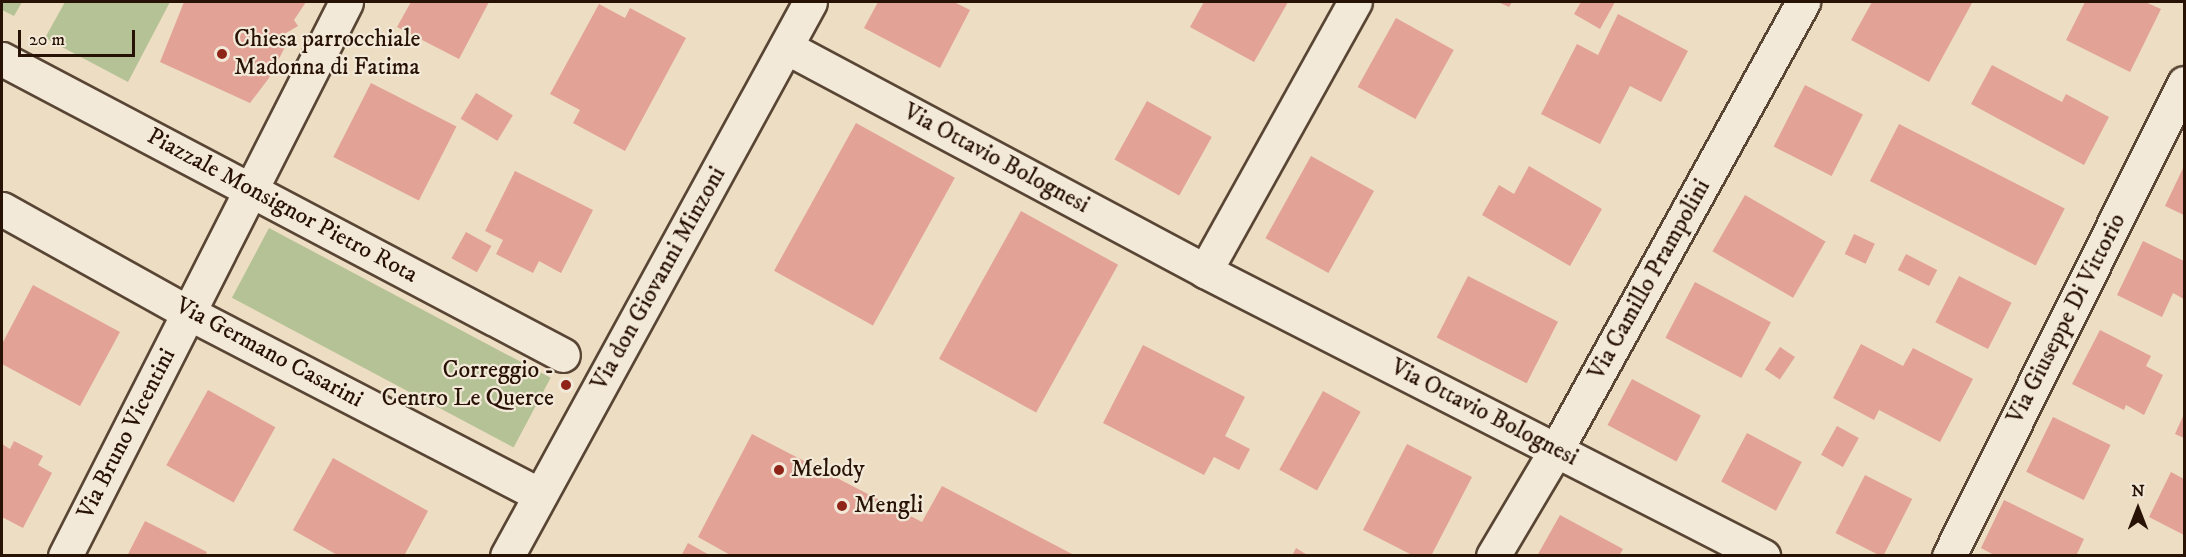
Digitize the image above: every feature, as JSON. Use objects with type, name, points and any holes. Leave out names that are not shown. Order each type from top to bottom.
[{"type":"street","name":"Via Bruno Vicentini","points":[[65,555],[253,189],[346,2]]},
{"type":"street","name":"Via don Giovanni Minzoni","points":[[507,555],[538,494],[659,283],[810,2]]},
{"type":"street","points":[[1205,271],[1355,2]]},
{"type":"street","name":"Via Camillo Prampolini","points":[[1493,555],[1556,450],[1803,2]]},
{"type":"street","name":"Via Ottavio Bolognesi","points":[[786,47],[1205,271],[1762,555]]},
{"type":"street","name":"Piazzale Monsignor Pietro Rota","points":[[2,59],[253,189],[562,355]]},
{"type":"street","name":"Via Giuseppe Di Vittorio","points":[[1949,555],[2184,83]]},
{"type":"street","name":"Via Germano Casarini","points":[[2,209],[189,312],[538,494]]},
{"type":"green space","points":[[2,2],[22,2],[14,16],[2,10]]},
{"type":"green space","points":[[65,2],[170,2],[128,82],[45,38]]},
{"type":"green space","points":[[269,228],[551,378],[514,448],[232,298]]},
{"type":"building","name":"Chiesa parrocchiale Madonna di Fatima","points":[[184,2],[306,2],[294,20],[298,26],[281,36],[279,44],[285,47],[269,78],[250,103],[160,62]]},
{"type":"building","points":[[411,2],[489,2],[459,59],[397,27]]},
{"type":"building","points":[[878,2],[954,2],[970,10],[940,68],[864,28]]},
{"type":"building","points":[[1204,2],[1288,2],[1254,62],[1190,27]]},
{"type":"building","points":[[1498,2],[1512,2],[1509,7]]},
{"type":"building","points":[[1581,2],[1615,2],[1600,29],[1574,14]]},
{"type":"building","points":[[1872,2],[1972,3],[1929,82],[1851,40]]},
{"type":"building","points":[[2085,2],[2145,2],[2161,9],[2130,72],[2066,40]]},
{"type":"building","points":[[599,4],[625,18],[630,8],[686,38],[625,151],[573,123],[580,110],[550,94]]},
{"type":"building","points":[[1618,14],[1688,51],[1661,102],[1630,86],[1600,144],[1541,114],[1577,44],[1598,55]]},
{"type":"building","points":[[1396,18],[1454,50],[1415,119],[1358,87]]},
{"type":"building","points":[[1992,65],[2062,102],[2066,94],[2109,117],[2084,165],[1971,104]]},
{"type":"building","points":[[371,83],[457,127],[419,201],[333,157]]},
{"type":"building","points":[[1805,85],[1863,115],[1832,176],[1774,146]]},
{"type":"building","points":[[476,93],[513,115],[497,141],[461,119]]},
{"type":"building","points":[[1147,101],[1212,137],[1179,195],[1115,160]]},
{"type":"building","points":[[856,123],[955,178],[873,326],[774,271]]},
{"type":"building","points":[[1899,124],[2065,208],[2036,265],[1870,181]]},
{"type":"building","points":[[1311,156],[1374,191],[1328,273],[1265,238]]},
{"type":"building","points":[[1529,166],[1602,209],[1570,266],[1482,215],[1499,185],[1514,194]]},
{"type":"building","points":[[2184,166],[2184,215],[2165,206]]},
{"type":"building","points":[[515,171],[593,210],[561,273],[539,261],[533,273],[496,254],[503,240],[485,231]]},
{"type":"building","points":[[1745,195],[1826,242],[1793,298],[1712,251]]},
{"type":"building","points":[[1021,211],[1118,265],[1036,413],[939,359]]},
{"type":"building","points":[[466,232],[491,246],[477,272],[451,258]]},
{"type":"building","points":[[1854,234],[1875,244],[1866,264],[1845,254]]},
{"type":"building","points":[[2143,241],[2184,261],[2184,299],[2173,293],[2162,317],[2117,295]]},
{"type":"building","points":[[1906,254],[1937,270],[1929,286],[1898,270]]},
{"type":"building","points":[[1468,276],[1558,322],[1527,383],[1437,337]]},
{"type":"building","points":[[1959,276],[2012,303],[1988,349],[1935,322]]},
{"type":"building","points":[[1695,282],[1771,322],[1741,378],[1665,338]]},
{"type":"building","points":[[33,285],[120,332],[80,406],[2,364],[2,344]]},
{"type":"building","points":[[2100,330],[2151,356],[2146,366],[2163,375],[2144,415],[2126,405],[2124,410],[2072,384]]},
{"type":"building","points":[[1861,344],[1903,366],[1913,348],[1973,379],[1940,442],[1879,410],[1874,420],[1833,398]]},
{"type":"building","points":[[1143,345],[1245,397],[1225,436],[1250,449],[1239,470],[1214,457],[1204,475],[1103,423]]},
{"type":"building","points":[[1780,347],[1795,357],[1780,379],[1765,369]]},
{"type":"building","points":[[1632,379],[1701,416],[1676,462],[1608,425]]},
{"type":"building","points":[[208,390],[275,427],[234,503],[166,465]]},
{"type":"building","points":[[1323,391],[1361,412],[1317,491],[1279,470]]},
{"type":"building","points":[[2184,414],[2184,438],[2175,434]]},
{"type":"building","points":[[2053,417],[2111,445],[2084,500],[2026,472]]},
{"type":"building","points":[[1837,426],[1859,438],[1843,467],[1821,455]]},
{"type":"building","points":[[1747,433],[1802,462],[1776,511],[1721,482]]},
{"type":"building","points":[[752,434],[922,522],[942,486],[1076,556],[732,556],[698,537]]},
{"type":"building","points":[[14,441],[43,456],[38,465],[52,473],[23,528],[2,517],[2,444],[10,449]]},
{"type":"building","points":[[1407,444],[1472,477],[1431,556],[1414,556],[1363,530]]},
{"type":"building","points":[[333,458],[428,511],[404,556],[339,556],[293,530]]},
{"type":"building","points":[[2171,472],[2184,479],[2184,535],[2149,517]]},
{"type":"building","points":[[1865,475],[1912,499],[1883,556],[1835,533]]},
{"type":"building","points":[[2004,500],[2084,539],[2076,556],[1996,556],[1981,548]]},
{"type":"building","points":[[1560,515],[1623,549],[1619,556],[1537,556]]},
{"type":"building","points":[[145,521],[207,552],[205,556],[127,556]]},
{"type":"building","points":[[688,543],[711,556],[681,556]]},
{"type":"building","points":[[1296,548],[1309,556],[1292,556]]},
{"type":"place","name":"Chiesa parrocchiale Madonna di Fatima","points":[[222,54]]},
{"type":"place","name":"Correggio - Centro Le Querce","points":[[566,385]]},
{"type":"place","name":"Melody","points":[[779,470]]},
{"type":"place","name":"Mengli","points":[[842,506]]}]
